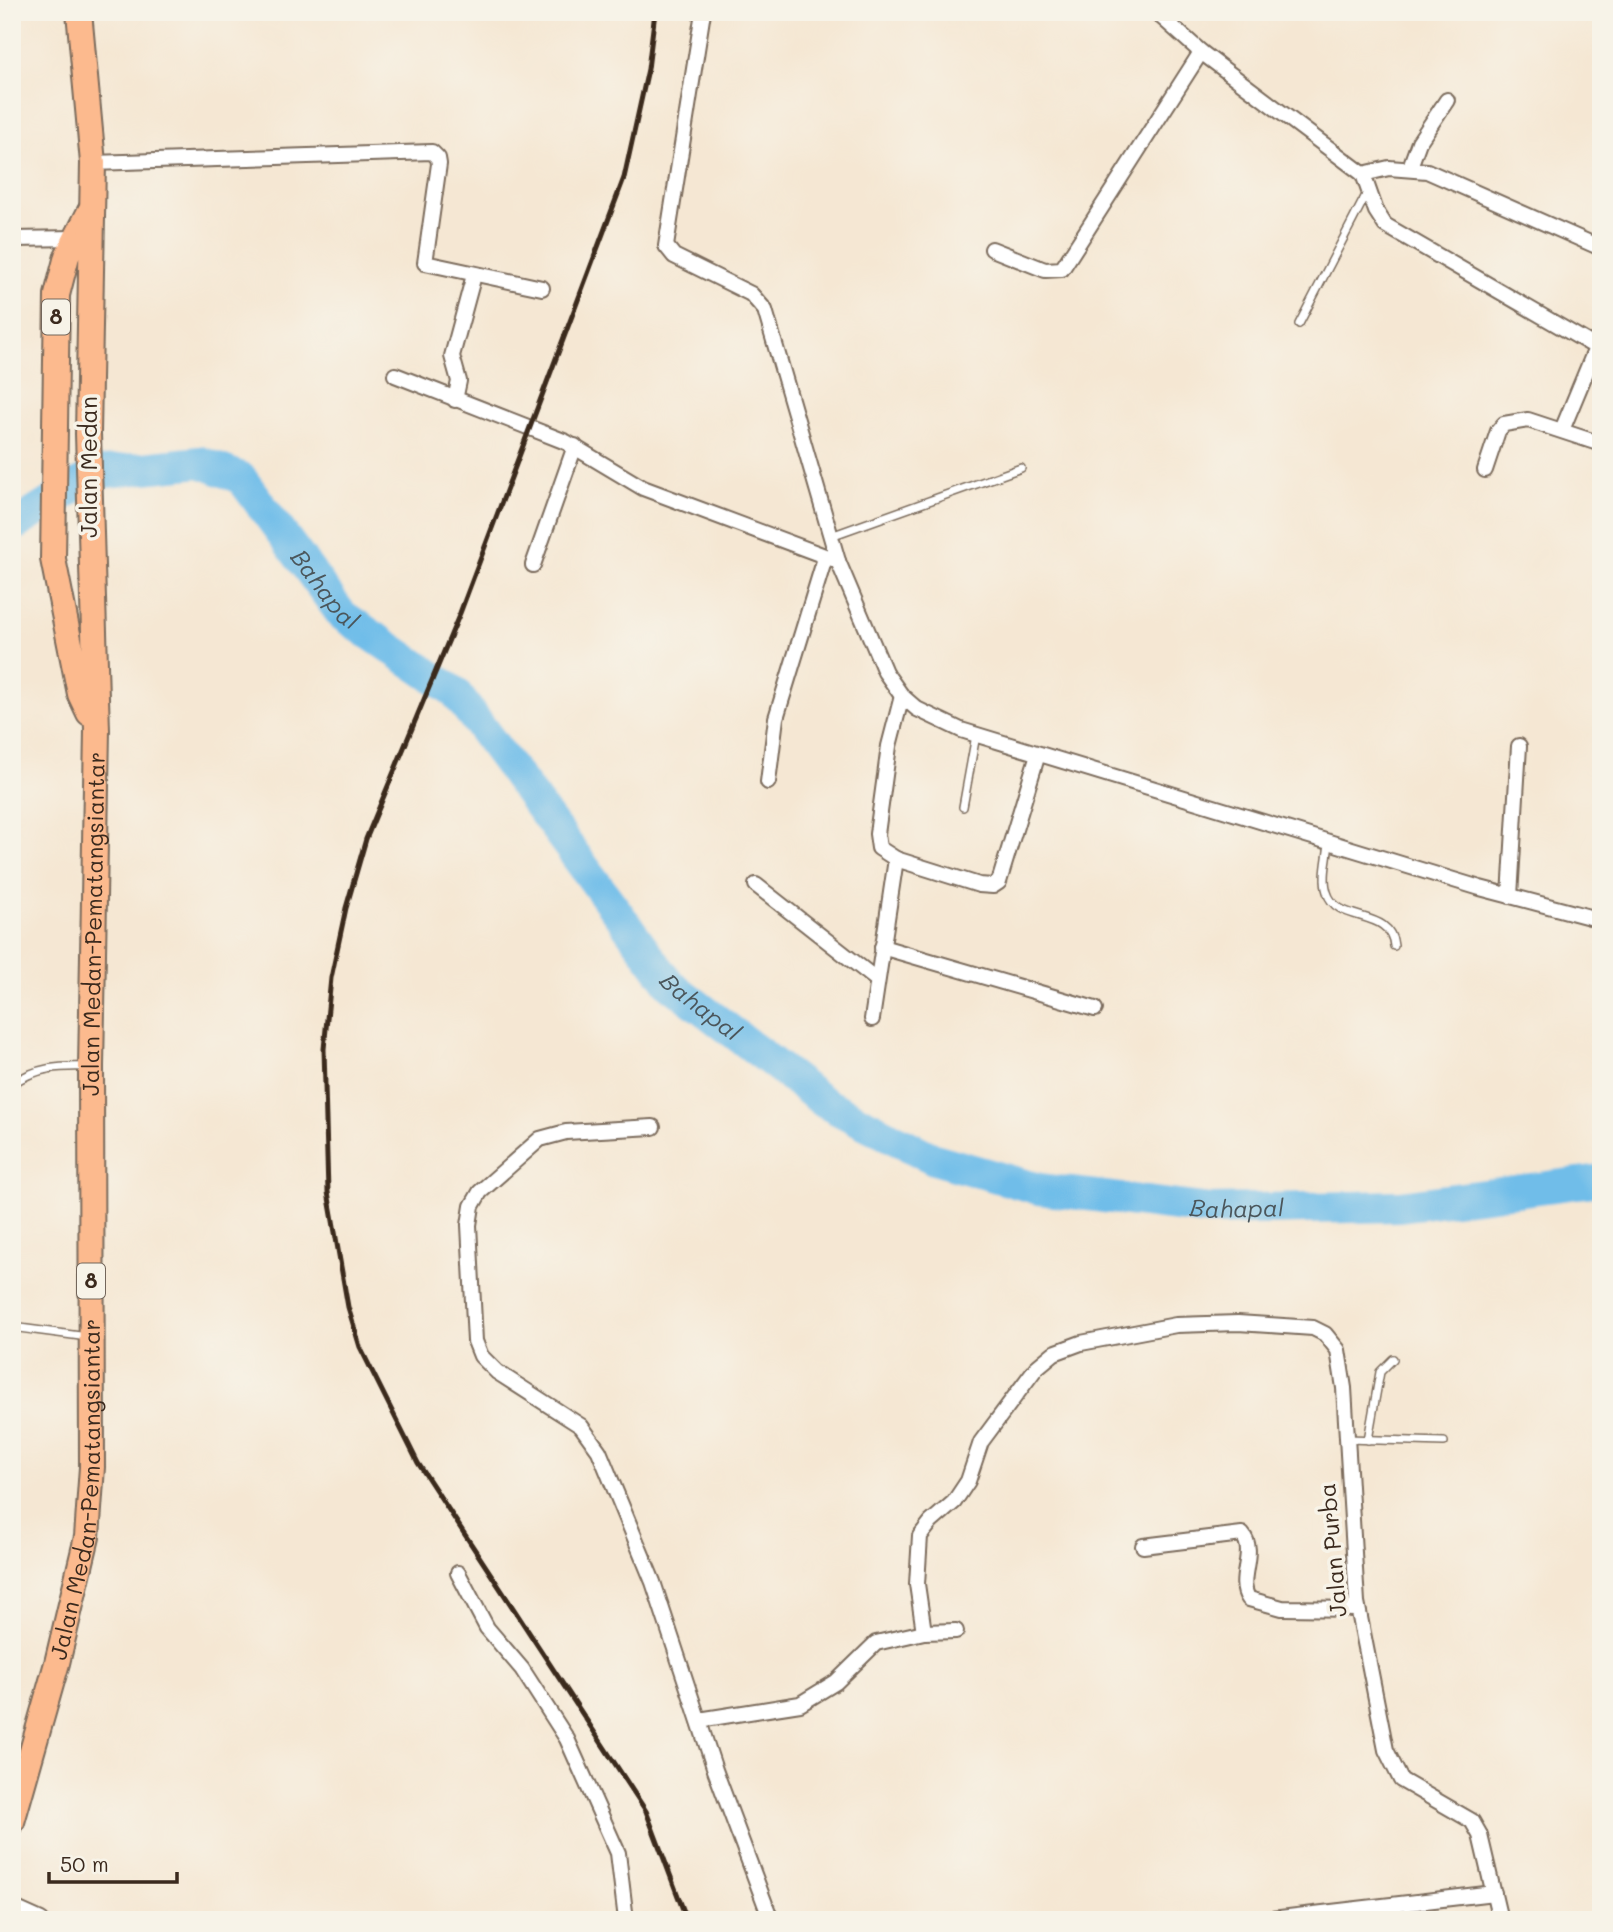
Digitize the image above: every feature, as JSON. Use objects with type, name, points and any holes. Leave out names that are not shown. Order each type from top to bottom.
[{"type":"highway","name":"8","points":[[79,12],[93,163],[93,205],[67,256],[57,295],[53,559],[80,694],[97,730]]},
{"type":"highway","name":"Jalan Medan","points":[[93,205],[88,434],[89,544],[97,730]]},
{"type":"highway","name":"Jalan Medan-Pematangsiantar","points":[[12,1822],[57,1663],[87,1537],[92,1467],[91,1067],[97,730]]},
{"type":"street","points":[[703,12],[666,246],[674,256],[751,294],[765,310],[831,536],[831,560],[776,718],[768,782]]},
{"type":"street","points":[[1156,12],[1201,52],[1363,174],[1367,192],[1385,225],[1599,344],[1562,430]]},
{"type":"street","points":[[992,249],[1055,272],[1069,262],[1201,52]]},
{"type":"street","points":[[1410,167],[1419,142],[1447,100]]},
{"type":"street","points":[[93,163],[432,152],[438,158],[439,164],[423,259],[430,266],[542,288]]},
{"type":"street","points":[[1363,174],[1410,167],[1427,171],[1601,248]]},
{"type":"street","points":[[12,239],[76,239]]},
{"type":"street","points":[[455,400],[459,381],[452,356],[474,275]]},
{"type":"street","points":[[395,375],[575,446],[643,488],[831,560],[885,672],[902,696],[941,722],[1038,754],[1510,896],[1601,919]]},
{"type":"street","points":[[1485,470],[1498,431],[1504,424],[1528,420],[1601,444]]},
{"type":"street","points":[[533,565],[575,446]]},
{"type":"street","points":[[902,696],[890,746],[877,834],[879,848],[896,859],[979,885],[993,886],[999,882],[1038,754]]},
{"type":"street","points":[[1510,896],[1519,746]]},
{"type":"street","points":[[872,1018],[896,859]]},
{"type":"street","points":[[756,885],[877,980]]},
{"type":"street","points":[[882,947],[1095,1009]]},
{"type":"street","points":[[653,1127],[550,1134],[530,1145],[480,1192],[472,1206],[468,1225],[471,1317],[481,1356],[497,1372],[581,1426],[599,1451],[653,1582],[771,1920]]},
{"type":"street","name":"Jalan Purba","points":[[924,1632],[917,1584],[920,1536],[954,1502],[968,1481],[981,1442],[1036,1368],[1054,1353],[1081,1343],[1176,1325],[1206,1323],[1313,1328],[1325,1334],[1338,1350],[1347,1439],[1358,1609],[1381,1730],[1393,1767],[1401,1780],[1413,1790],[1472,1821],[1480,1835],[1500,1920]]},
{"type":"street","points":[[1143,1546],[1242,1534],[1247,1543],[1244,1583],[1249,1599],[1282,1608],[1358,1609]]},
{"type":"street","points":[[458,1573],[487,1628],[522,1669],[567,1739],[618,1853],[626,1920]]},
{"type":"street","points":[[699,1720],[800,1704],[836,1682],[876,1643],[924,1632],[956,1631]]},
{"type":"street","points":[[1262,1920],[1494,1893]]},
{"type":"street","points":[[12,1908],[41,1920]]},
{"type":"lane","points":[[1299,324],[1367,192]]},
{"type":"lane","points":[[831,536],[1021,468]]},
{"type":"lane","points":[[963,807],[976,735]]},
{"type":"lane","points":[[1330,842],[1325,878],[1330,901],[1337,908],[1384,925],[1391,933],[1394,946]]},
{"type":"lane","points":[[12,1084],[30,1072],[44,1068],[91,1067]]},
{"type":"lane","points":[[12,1327],[91,1337]]},
{"type":"lane","points":[[1368,1440],[1380,1372],[1393,1359]]},
{"type":"lane","points":[[1347,1439],[1444,1442]]},
{"type":"waterway","name":"Bahapal","points":[[12,527],[97,473],[200,462],[241,478],[342,615],[455,692],[670,984],[825,1103],[934,1159],[1039,1189],[1210,1210],[1400,1206],[1601,1180]]},
{"type":"railway","points":[[655,12],[648,69],[624,178],[460,613],[366,839],[346,908],[331,978],[324,1049],[328,1192],[348,1307],[360,1347],[418,1463],[646,1811],[687,1920]]}]
